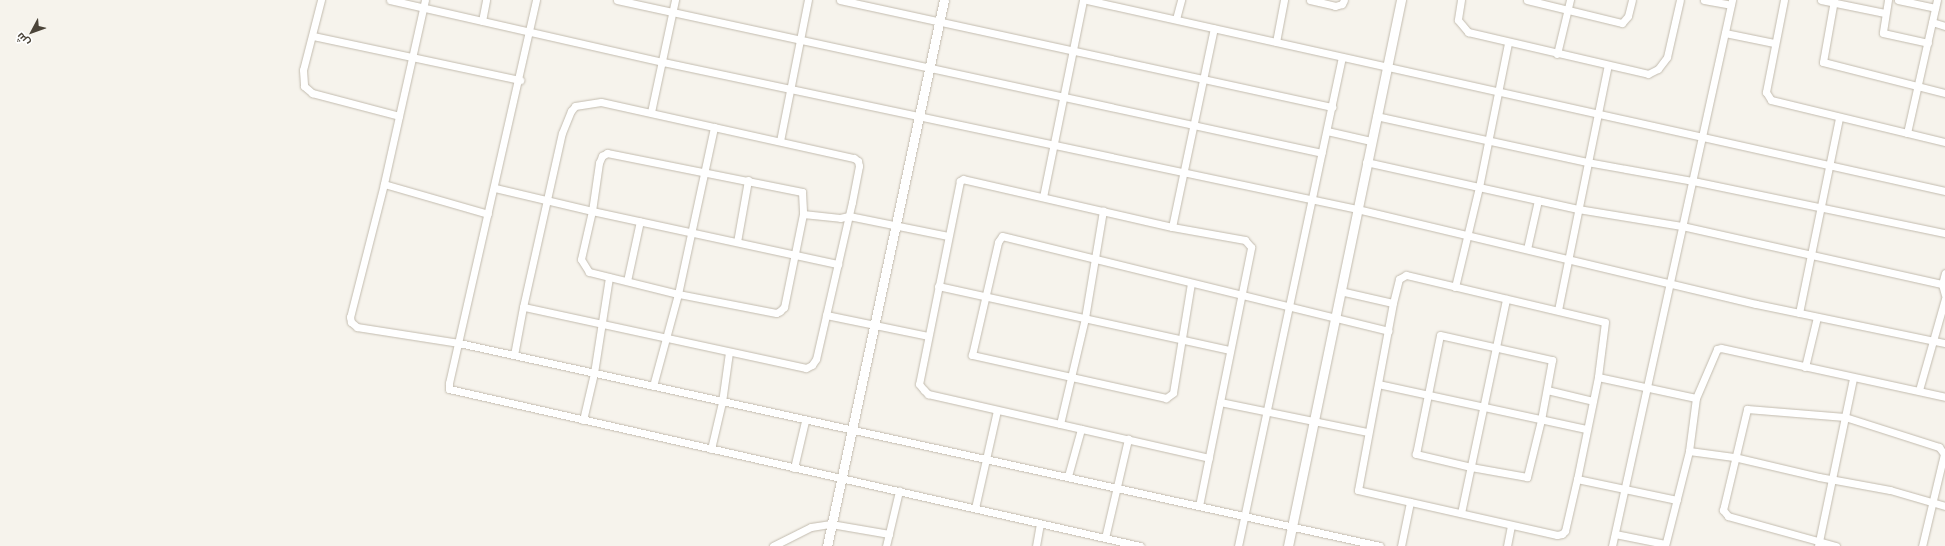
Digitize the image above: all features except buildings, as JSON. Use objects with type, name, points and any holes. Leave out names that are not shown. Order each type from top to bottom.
[{"type":"street","points":[[321,0],[302,80],[307,90],[312,93],[399,116]]},
{"type":"street","points":[[390,0],[424,4],[530,32],[663,62],[792,88],[1054,146],[1357,209],[1799,313],[1945,343]]},
{"type":"street","points":[[482,20],[486,0]]},
{"type":"street","points":[[536,0],[520,80],[449,383],[452,390],[1140,546]]},
{"type":"street","points":[[617,0],[1322,153]]},
{"type":"street","points":[[651,112],[663,62],[675,0]]},
{"type":"street","points":[[780,141],[792,88],[808,0]]},
{"type":"street","points":[[840,0],[939,23],[1332,106]]},
{"type":"street","points":[[827,546],[944,0]]},
{"type":"street","points":[[1043,197],[1083,0]]},
{"type":"street","points":[[1087,0],[1386,67],[1597,112],[1945,191]]},
{"type":"street","points":[[1176,19],[1181,0]]},
{"type":"street","points":[[1276,42],[1284,0]]},
{"type":"street","points":[[1310,0],[1336,6],[1344,0]]},
{"type":"street","points":[[1288,546],[1366,162],[1401,0]]},
{"type":"street","points":[[1461,0],[1458,20],[1462,27],[1468,32],[1508,43],[1648,74],[1658,69],[1667,57],[1680,0]]},
{"type":"street","points":[[1527,0],[1622,23],[1628,16],[1632,0]]},
{"type":"street","points":[[1558,54],[1570,0]]},
{"type":"street","points":[[1612,546],[1732,3],[1704,0]]},
{"type":"street","points":[[1784,0],[1774,43],[1766,92],[1769,97],[1776,103],[1945,142]]},
{"type":"street","points":[[1821,0],[1885,14]]},
{"type":"street","points":[[1888,0],[1883,32],[1928,43]]},
{"type":"street","points":[[1898,0],[1935,8]]},
{"type":"street","points":[[1907,133],[1937,0]]},
{"type":"street","points":[[1834,2],[1824,62],[1917,88],[1945,93]]},
{"type":"street","points":[[424,4],[384,184],[350,317],[351,322],[358,327],[459,343],[805,421],[986,457],[1380,546]]},
{"type":"street","points":[[1932,22],[1945,26]]},
{"type":"street","points":[[1172,227],[1214,28]]},
{"type":"street","points":[[1725,33],[1774,43]]},
{"type":"street","points":[[313,36],[520,80]]},
{"type":"street","points":[[1455,287],[1479,187],[1497,90],[1508,43]]},
{"type":"street","points":[[1238,546],[1313,200],[1342,57]]},
{"type":"street","points":[[1558,310],[1597,112],[1608,65]]},
{"type":"street","points":[[514,355],[523,307],[562,133],[570,111],[575,106],[594,101],[651,112],[854,158],[858,161],[859,166],[849,216],[816,359],[812,365],[806,368],[523,307]]},
{"type":"street","points":[[1376,116],[1587,162],[1693,181],[1945,233]]},
{"type":"street","points":[[1799,313],[1839,118]]},
{"type":"street","points":[[653,386],[678,294],[714,127]]},
{"type":"street","points":[[1327,131],[1371,141]]},
{"type":"street","points":[[607,153],[748,180],[802,192],[803,214],[784,307],[776,313],[678,294],[589,272],[581,259],[592,211],[599,163],[602,156],[607,153]]},
{"type":"street","points":[[1366,162],[1578,209],[1682,226],[1942,284]]},
{"type":"street","points":[[1199,506],[1209,458],[1241,295],[1251,252],[1245,240],[1172,227],[963,179],[958,184],[919,384],[924,390],[928,394],[1209,458]]},
{"type":"street","points":[[737,242],[748,180]]},
{"type":"street","points":[[384,184],[488,214]]},
{"type":"street","points":[[495,188],[546,201],[838,264]]},
{"type":"street","points":[[1527,249],[1538,200]]},
{"type":"street","points":[[1060,424],[1096,259],[1103,211]]},
{"type":"street","points":[[803,214],[840,218],[849,216],[948,236]]},
{"type":"street","points":[[627,281],[640,221]]},
{"type":"street","points":[[1191,283],[1173,392],[1166,398],[1070,379],[972,355],[998,242],[1002,236],[1388,331]]},
{"type":"street","points":[[1945,273],[1942,284],[1945,295]]},
{"type":"street","points":[[1402,276],[1455,287],[1605,322],[1598,377],[1577,479],[1565,531],[1562,534],[1557,535],[1511,525],[1357,489],[1399,279],[1402,276]]},
{"type":"street","points":[[583,420],[594,373],[609,277]]},
{"type":"street","points":[[938,286],[1230,350]]},
{"type":"street","points":[[1340,291],[1393,303]]},
{"type":"street","points":[[1461,513],[1506,299]]},
{"type":"street","points":[[1919,390],[1945,299]]},
{"type":"street","points":[[826,315],[928,336]]},
{"type":"street","points":[[1805,367],[1817,316]]},
{"type":"street","points":[[1440,335],[1497,346],[1550,358],[1553,362],[1527,477],[1471,468],[1416,454],[1440,335]]},
{"type":"street","points":[[1615,534],[1665,545],[1689,451],[1696,398],[1715,352],[1721,348],[1853,378],[1919,390],[1945,397]]},
{"type":"street","points":[[710,449],[722,402],[729,352]]},
{"type":"street","points":[[1598,377],[1696,398]]},
{"type":"street","points":[[1819,544],[1853,378]]},
{"type":"street","points":[[1378,384],[1587,429]]},
{"type":"street","points":[[1547,390],[1593,401]]},
{"type":"street","points":[[1220,402],[1368,432]]},
{"type":"street","points":[[1836,546],[1819,544],[1726,514],[1723,510],[1745,410],[1750,408],[1845,418],[1942,450],[1944,454],[1922,546]]},
{"type":"street","points":[[975,508],[997,410]]},
{"type":"street","points":[[794,468],[805,421]]},
{"type":"street","points":[[1068,476],[1081,429]]},
{"type":"street","points":[[1105,538],[1128,439]]},
{"type":"street","points":[[1689,451],[1734,457],[1819,477],[1833,478],[1890,490],[1945,506]]},
{"type":"street","points":[[1577,479],[1677,500]]},
{"type":"street","points":[[886,546],[899,491]]},
{"type":"street","points":[[1401,546],[1410,502]]},
{"type":"street","points":[[1036,546],[1040,523]]},
{"type":"street","points":[[773,546],[811,527],[831,524],[889,534]]},
{"type":"street","points":[[1507,546],[1511,525]]}]
